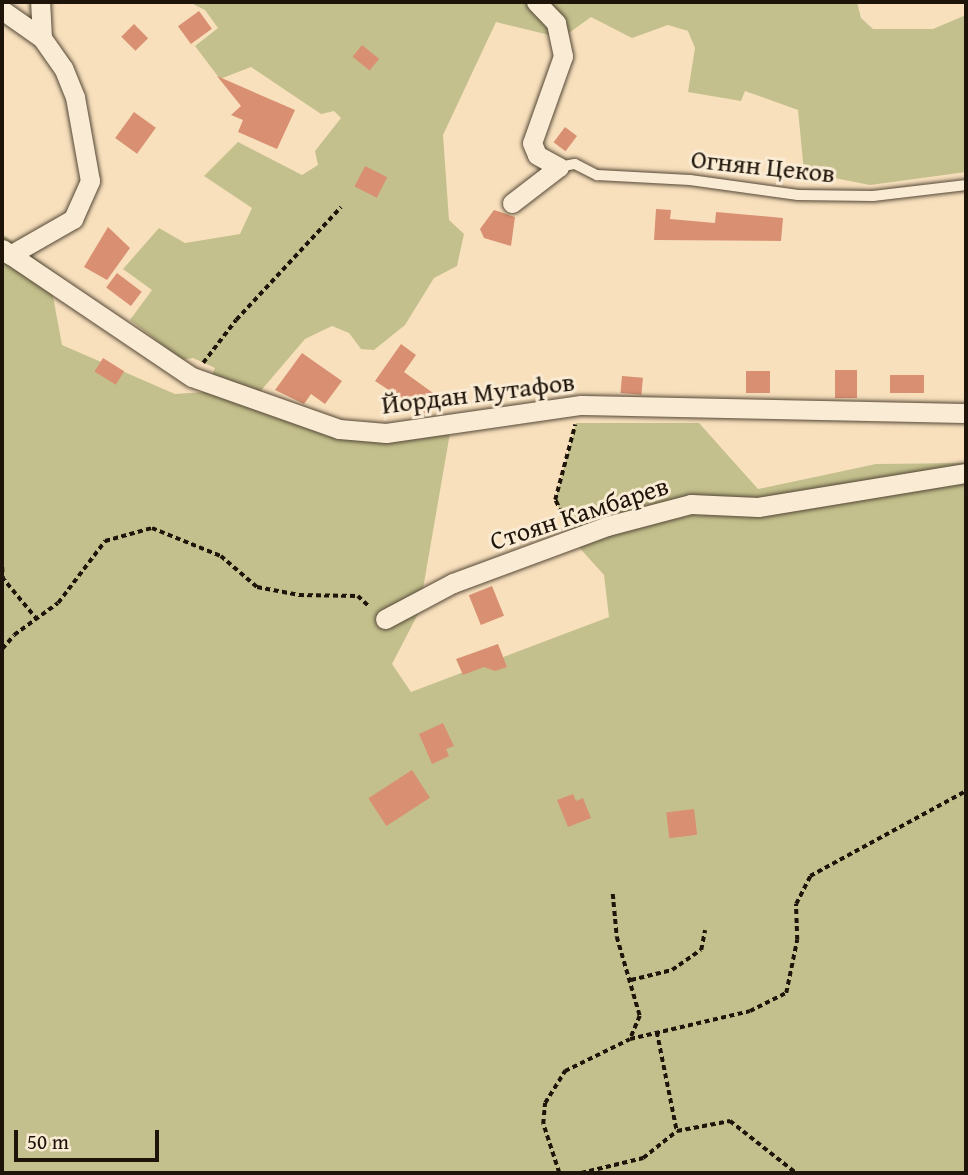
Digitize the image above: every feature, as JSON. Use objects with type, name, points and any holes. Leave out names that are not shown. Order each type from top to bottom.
[{"type":"street","points":[[40,2],[42,37]]},
{"type":"street","points":[[512,203],[559,167],[537,155],[532,143],[562,56],[556,23],[536,2]]},
{"type":"street","points":[[2,10],[42,37],[63,68],[75,97],[89,152],[90,181],[73,219],[6,252]]},
{"type":"street","name":"Йордан Мутафов","points":[[6,252],[192,377],[339,429],[386,433],[572,406],[966,413]]},
{"type":"street","name":"Стоян Камбарев","points":[[385,619],[453,583],[573,538],[691,504],[758,507],[966,473]]},
{"type":"lane","name":"Огнян Цеков","points":[[559,167],[575,164],[597,175],[690,180],[798,195],[873,196],[966,185]]},
{"type":"path","points":[[192,377],[236,320],[341,207]]},
{"type":"path","points":[[572,406],[576,423],[555,499],[573,538]]},
{"type":"path","points":[[2,649],[72,587],[105,541],[152,528],[221,556],[257,587],[299,595],[358,596],[385,619]]},
{"type":"path","points":[[2,559],[2,578],[36,618]]},
{"type":"path","points":[[559,1173],[543,1124],[545,1103],[565,1071],[630,1039],[750,1011],[786,993],[797,940],[796,904],[810,876],[966,791]]},
{"type":"path","points":[[612,894],[617,937],[640,1016],[630,1039]]},
{"type":"path","points":[[631,980],[673,970],[701,950],[705,930]]},
{"type":"path","points":[[657,1032],[677,1131]]},
{"type":"path","points":[[580,1173],[643,1158],[677,1131],[730,1121],[796,1173]]},
{"type":"shaded area","points":[[189,2],[857,2],[861,18],[873,29],[933,29],[966,15],[966,172],[870,185],[804,172],[798,110],[745,91],[741,101],[688,92],[695,48],[688,31],[668,25],[632,38],[591,17],[562,38],[496,22],[443,135],[449,220],[464,234],[457,266],[434,278],[405,325],[374,350],[361,349],[349,333],[332,326],[305,339],[253,400],[335,435],[450,433],[419,612],[392,664],[411,692],[609,617],[604,575],[576,544],[555,500],[576,423],[699,423],[758,489],[876,464],[966,463],[966,1173],[2,1173],[2,234],[65,280],[52,291],[62,345],[175,394],[205,392],[215,368],[193,358],[182,360],[130,320],[152,290],[123,269],[159,228],[185,243],[240,234],[252,208],[204,176],[238,142],[302,175],[318,165],[315,151],[341,118],[334,111],[321,114],[251,67],[220,79],[195,46],[218,28],[205,10]]},
{"type":"building","points":[[199,11],[212,29],[191,44],[178,26]]},
{"type":"building","points":[[134,24],[148,38],[135,51],[121,37]]},
{"type":"building","points":[[362,45],[379,59],[370,71],[353,57]]},
{"type":"building","points":[[217,76],[295,110],[277,149],[238,132],[243,120],[231,115],[241,106]]},
{"type":"building","points":[[134,112],[156,128],[137,154],[115,138]]},
{"type":"building","points":[[565,127],[577,136],[566,151],[554,142]]},
{"type":"building","points":[[365,166],[387,177],[377,198],[355,186]]},
{"type":"building","points":[[656,209],[671,210],[670,219],[715,223],[716,212],[783,218],[781,241],[654,240]]},
{"type":"building","points":[[494,210],[515,217],[511,246],[484,238],[480,229]]},
{"type":"building","points":[[108,227],[130,248],[107,280],[84,267]]},
{"type":"building","points":[[117,273],[142,292],[131,306],[106,287]]},
{"type":"building","points":[[401,344],[416,355],[404,372],[440,398],[427,415],[375,381]]},
{"type":"building","points":[[302,353],[342,381],[325,404],[311,394],[304,404],[275,390]]},
{"type":"building","points":[[103,358],[124,371],[116,385],[95,372]]},
{"type":"building","points":[[835,370],[857,370],[857,398],[835,398]]},
{"type":"building","points":[[746,371],[770,371],[770,393],[746,393]]},
{"type":"building","points":[[890,375],[924,375],[924,393],[890,393]]},
{"type":"building","points":[[622,376],[643,378],[641,395],[621,393]]},
{"type":"building","points":[[492,586],[504,616],[481,625],[469,595]]},
{"type":"building","points":[[498,644],[507,667],[495,671],[484,667],[463,675],[456,659]]},
{"type":"building","points":[[443,723],[454,746],[446,749],[449,756],[432,764],[419,734]]},
{"type":"building","points":[[412,770],[430,798],[386,826],[368,798]]},
{"type":"building","points":[[573,794],[576,801],[583,798],[591,818],[568,827],[557,800]]},
{"type":"building","points":[[694,809],[697,835],[669,838],[666,812]]}]
